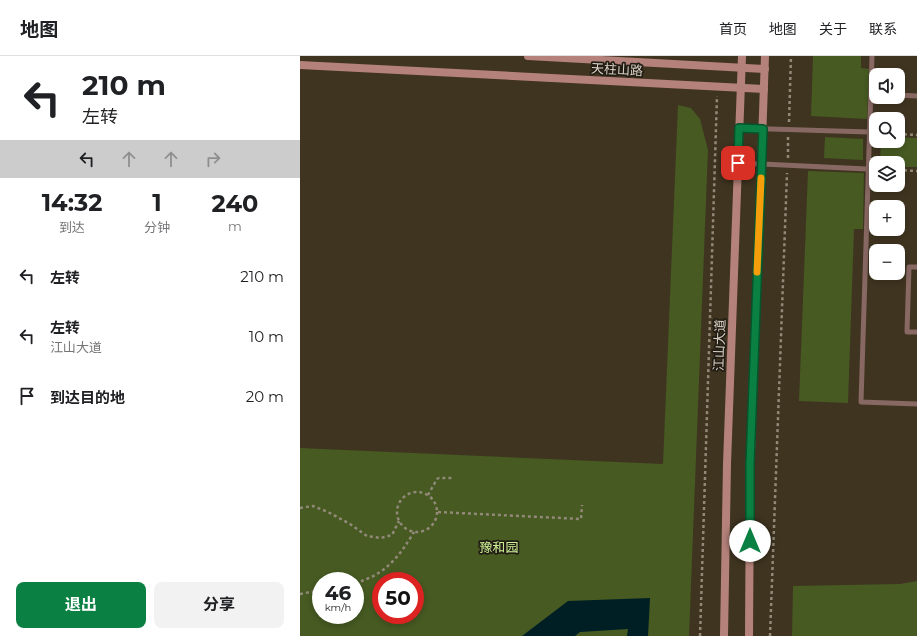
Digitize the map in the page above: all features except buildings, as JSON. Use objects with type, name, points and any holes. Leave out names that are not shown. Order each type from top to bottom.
[{"type":"main road","name":"天柱山路","points":[[528,56],[765,69]]},
{"type":"main road","name":"江山大道","points":[[724,636],[727,464],[742,56]]},
{"type":"main road","points":[[749,636],[750,472],[766,56]]},
{"type":"main road","name":"天柱山路","points":[[300,65],[764,89]]},
{"type":"lane","points":[[871,68],[872,56]]},
{"type":"lane","points":[[905,95],[917,96]]},
{"type":"lane","points":[[869,104],[861,402],[917,404]]},
{"type":"lane","points":[[739,128],[868,132]]},
{"type":"lane","points":[[738,163],[867,169]]},
{"type":"lane","points":[[917,267],[909,267],[907,332],[917,332]]},
{"type":"path","points":[[770,636],[791,56]]},
{"type":"path","points":[[700,636],[718,87]]},
{"type":"path","points":[[905,134],[917,135]]},
{"type":"path","points":[[905,170],[917,171]]},
{"type":"path","points":[[428,495],[437,479],[453,478]]},
{"type":"path","points":[[414,492],[421,492],[428,495],[433,499],[438,512],[433,525],[421,532],[408,530],[399,521],[397,515],[403,498],[414,492]]},
{"type":"path","points":[[438,512],[581,518],[582,505]]},
{"type":"path","points":[[300,508],[313,506],[350,524],[367,536],[381,538],[392,535],[399,521]]},
{"type":"path","points":[[364,580],[381,572],[391,565],[414,532]]},
{"type":"path","points":[[300,594],[312,592]]},
{"type":"green space","points":[[813,56],[861,56],[861,68],[869,69],[867,119],[811,116]]},
{"type":"green space","name":"豫和园","points":[[678,105],[691,108],[700,119],[708,150],[689,636],[300,636],[300,448],[663,464]]},
{"type":"green space","points":[[825,137],[863,139],[863,160],[824,158]]},
{"type":"green space","points":[[905,137],[917,138],[917,167],[905,167],[905,156],[880,156],[881,148],[905,148]]},
{"type":"green space","points":[[808,171],[864,173],[863,229],[854,229],[848,403],[799,401]]},
{"type":"green space","points":[[917,581],[917,636],[792,636],[793,586],[900,584]]},
{"type":"water","points":[[650,598],[648,636],[627,636],[628,629],[580,632],[575,636],[522,636],[568,601]]},
{"type":"slow traffic","points":[[757,272],[761,178]]},
{"type":"route","points":[[738,163],[739,128],[763,129],[750,464],[750,541]]}]
